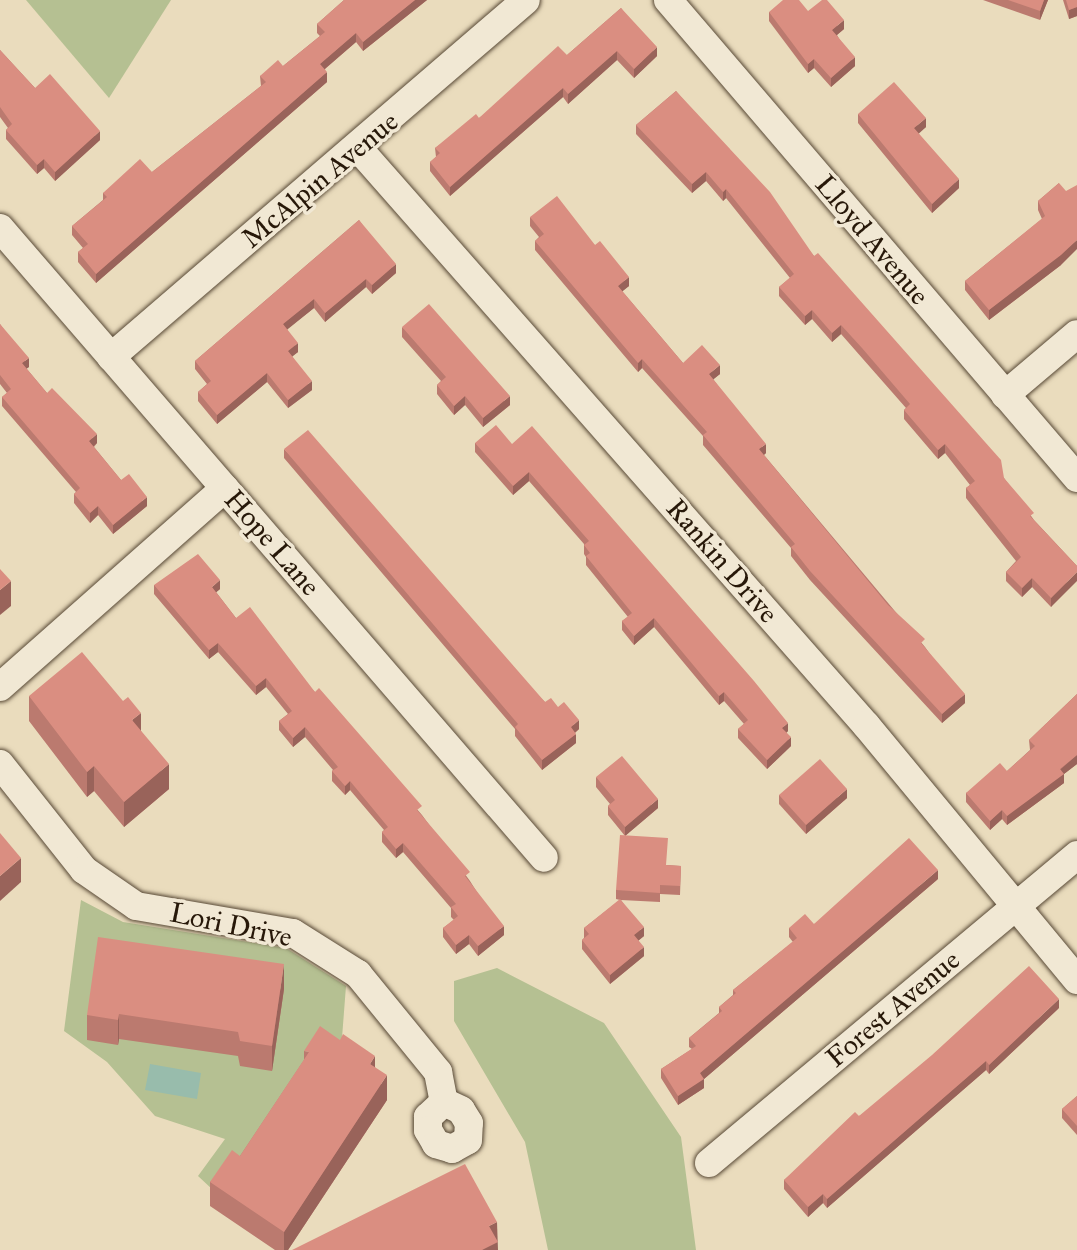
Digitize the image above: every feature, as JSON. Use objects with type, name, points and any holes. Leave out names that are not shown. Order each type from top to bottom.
[{"type":"street","name":"McAlpin Avenue","points":[[111,357],[358,148],[526,0]]},
{"type":"street","name":"Lloyd Avenue","points":[[668,0],[1077,478]]},
{"type":"street","name":"Rankin Drive","points":[[358,148],[866,725],[1077,980]]},
{"type":"street","name":"Hope Lane","points":[[0,228],[544,858]]},
{"type":"street","points":[[1005,395],[1077,334]]},
{"type":"street","points":[[0,687],[225,488]]},
{"type":"street","name":"Lori Drive","points":[[0,764],[84,870],[136,906],[293,933],[358,974],[438,1072],[444,1102]]},
{"type":"street","name":"Forest Avenue","points":[[709,1163],[1077,855]]},
{"type":"shaded area","points":[[26,0],[171,0],[109,98]]},
{"type":"shaded area","points":[[81,900],[123,922],[286,948],[346,986],[340,1064],[305,1083],[213,1190],[198,1176],[225,1139],[155,1116],[107,1062],[64,1031]]},
{"type":"shaded area","points":[[497,968],[604,1023],[681,1137],[696,1250],[548,1250],[525,1142],[454,1021],[454,981]]},
{"type":"shaded area","points":[[150,1064],[201,1073],[197,1099],[145,1090]]},
{"type":"building","points":[[344,0],[415,0],[363,42],[356,33],[320,64],[327,72],[96,274],[78,252],[88,244],[72,226],[107,197],[103,193],[140,159],[152,172],[266,82],[260,76],[278,60],[283,66],[325,32],[317,24]]},
{"type":"building","points":[[783,0],[799,0],[808,11],[822,0],[827,0],[844,20],[832,30],[855,57],[831,78],[814,59],[808,64],[769,12]]},
{"type":"building","points":[[1008,0],[1044,0],[1040,11]]},
{"type":"building","points":[[1066,0],[1077,0],[1077,7],[1069,10]]},
{"type":"building","points":[[621,8],[657,47],[634,69],[617,51],[568,94],[563,88],[450,187],[430,162],[440,153],[435,148],[476,114],[479,118],[558,46],[567,55]]},
{"type":"building","points":[[0,50],[35,88],[50,74],[100,131],[55,172],[44,159],[37,165],[6,130],[12,124],[0,107]]},
{"type":"building","points":[[894,82],[926,118],[914,128],[959,179],[932,204],[858,114]]},
{"type":"building","points":[[676,91],[770,192],[814,256],[818,253],[1001,460],[1004,478],[1034,513],[1030,516],[1077,566],[1077,572],[1051,598],[1032,578],[1022,588],[1006,572],[1021,557],[966,488],[975,481],[945,444],[938,450],[904,410],[910,404],[862,348],[841,325],[832,333],[812,310],[805,316],[779,287],[794,274],[726,189],[723,192],[706,172],[692,184],[636,125]]},
{"type":"building","points":[[1059,183],[1066,191],[1077,185],[1077,240],[989,310],[965,281],[1045,216],[1038,201]]},
{"type":"building","points":[[557,196],[595,245],[600,241],[629,277],[618,286],[683,363],[702,345],[720,365],[709,374],[766,444],[759,449],[888,605],[925,639],[921,643],[965,694],[942,714],[810,571],[791,547],[795,544],[703,435],[707,432],[642,359],[638,363],[535,241],[544,234],[530,217]]},
{"type":"building","points":[[359,220],[396,264],[372,285],[366,279],[325,313],[314,299],[283,324],[298,343],[288,351],[312,381],[288,400],[267,373],[217,415],[198,392],[211,381],[195,361]]},
{"type":"building","points":[[429,304],[510,396],[483,418],[465,396],[454,406],[437,385],[446,377],[402,327]]},
{"type":"building","points":[[0,324],[29,358],[22,363],[47,393],[52,388],[97,434],[89,441],[121,480],[129,474],[147,497],[113,525],[98,506],[90,513],[74,494],[80,488],[2,397],[11,389],[0,375]]},
{"type":"building","points":[[496,425],[512,444],[532,426],[788,723],[782,728],[791,737],[767,760],[738,729],[748,720],[724,692],[719,696],[654,618],[634,636],[622,621],[632,613],[586,556],[590,553],[584,545],[589,541],[529,472],[513,486],[475,443]]},
{"type":"building","points":[[308,430],[545,702],[551,698],[558,707],[564,702],[579,720],[571,727],[576,734],[542,760],[515,727],[518,724],[284,449]]},
{"type":"building","points":[[198,554],[220,580],[212,587],[236,618],[250,607],[315,692],[319,688],[422,806],[417,810],[470,872],[465,876],[504,926],[478,946],[469,935],[456,945],[443,928],[458,916],[451,907],[456,904],[403,843],[396,849],[382,832],[388,827],[350,781],[345,786],[332,771],[338,767],[305,727],[293,738],[279,721],[292,711],[266,678],[256,686],[218,643],[209,650],[154,585]]},
{"type":"building","points":[[0,569],[11,581],[0,590]]},
{"type":"building","points":[[82,652],[123,701],[128,697],[141,713],[132,720],[169,764],[124,802],[94,766],[87,772],[29,696]]},
{"type":"building","points":[[1077,694],[1077,755],[1060,769],[1064,774],[1007,816],[1002,810],[990,821],[966,793],[1000,763],[1007,771],[1035,746],[1029,740]]},
{"type":"building","points":[[622,756],[658,799],[625,827],[608,806],[615,800],[596,777]]},
{"type":"building","points":[[820,759],[847,789],[806,825],[779,795]]},
{"type":"building","points":[[0,833],[21,858],[0,876]]},
{"type":"building","points":[[620,835],[668,838],[666,865],[681,866],[680,886],[660,885],[660,893],[616,890]]},
{"type":"building","points":[[909,838],[938,870],[700,1073],[704,1079],[678,1096],[661,1069],[696,1046],[689,1038],[722,1011],[719,1007],[736,993],[733,990],[797,938],[789,928],[805,914],[814,924]]},
{"type":"building","points":[[620,899],[644,927],[634,935],[644,947],[610,975],[582,940],[589,934],[584,928]]},
{"type":"building","points":[[98,937],[284,964],[272,1046],[240,1041],[238,1032],[119,1014],[118,1020],[87,1015]]},
{"type":"building","points":[[1029,966],[1059,999],[989,1065],[986,1061],[827,1199],[823,1194],[808,1207],[784,1180],[855,1112],[859,1116],[932,1055]]},
{"type":"building","points":[[320,1026],[340,1040],[343,1034],[375,1056],[370,1064],[387,1075],[284,1232],[210,1182],[232,1150],[240,1156],[309,1052],[304,1051]]},
{"type":"building","points":[[1077,1096],[1077,1126],[1062,1109]]},
{"type":"building","points":[[465,1164],[497,1222],[489,1226],[498,1242],[482,1250],[292,1250]]}]
